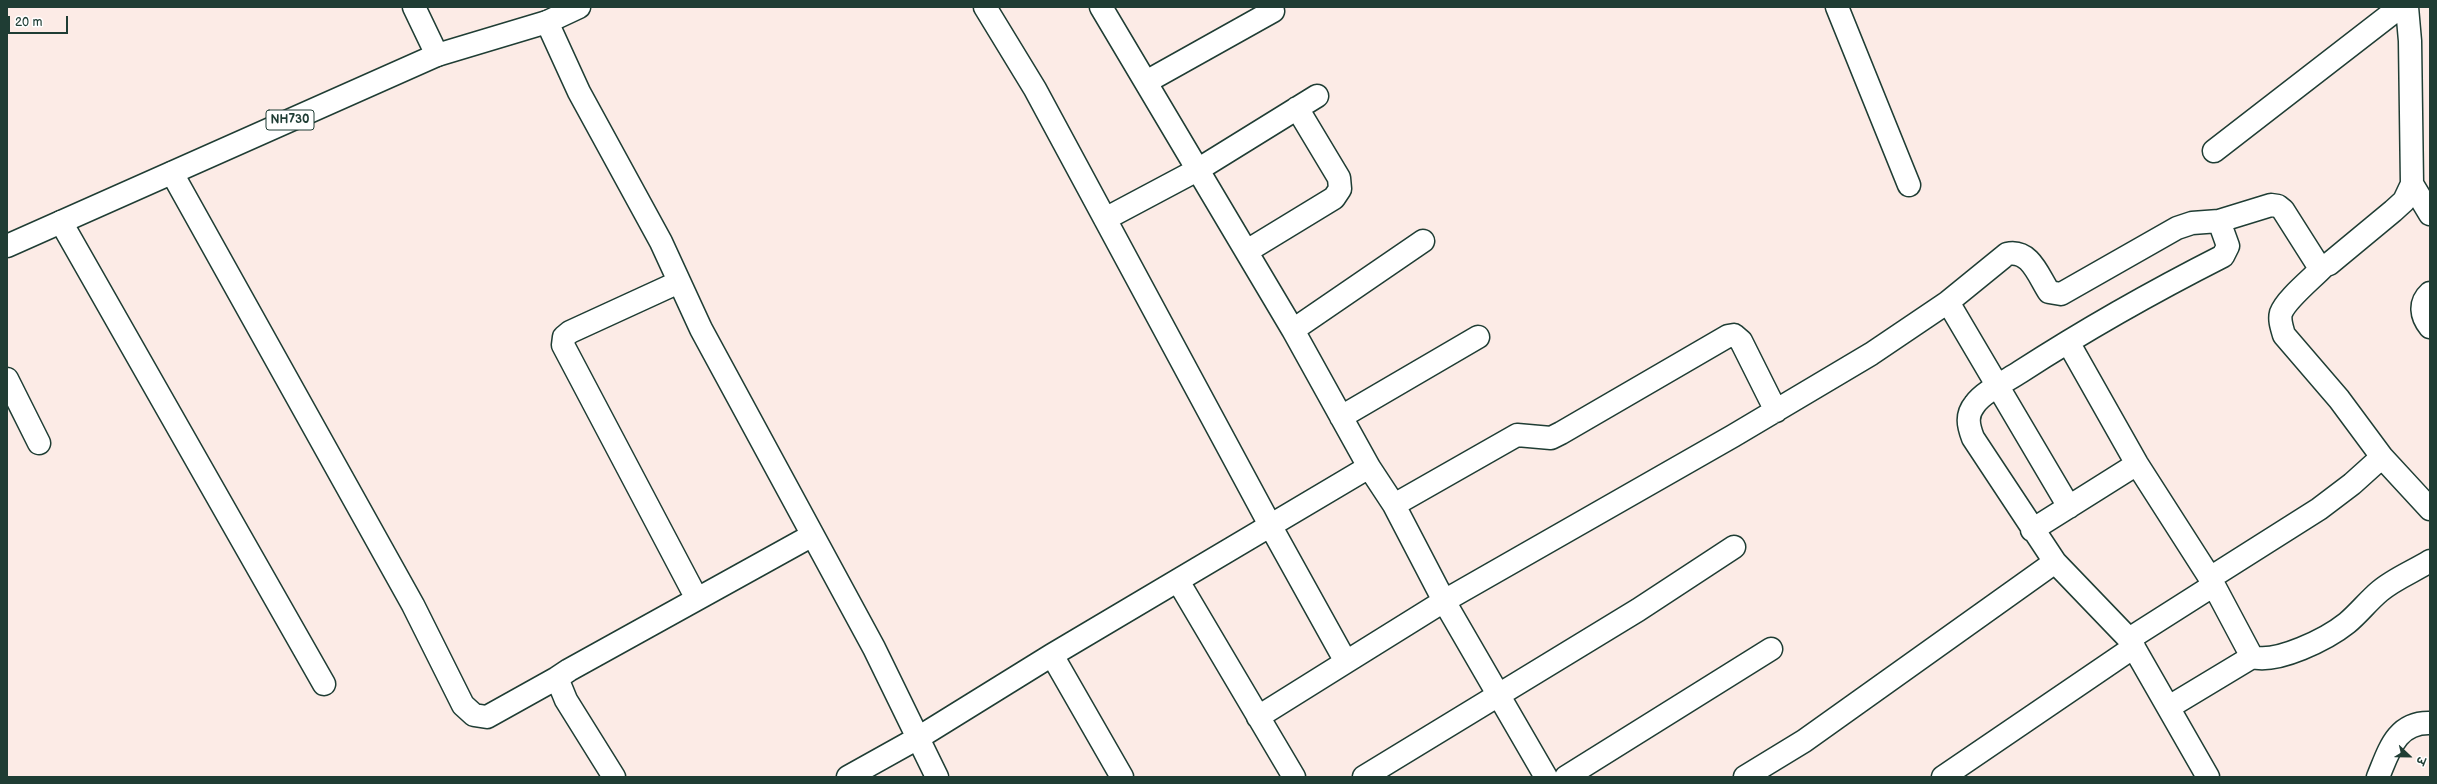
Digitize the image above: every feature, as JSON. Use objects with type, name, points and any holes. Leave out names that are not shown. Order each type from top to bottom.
[{"type":"main road","points":[[414,7],[437,55]]},
{"type":"main road","name":"NH730","points":[[7,246],[437,55],[547,22],[579,7]]},
{"type":"main road","points":[[985,7],[1035,89],[1270,525],[1346,662]]},
{"type":"main road","points":[[1101,7],[1199,169],[1293,330],[1369,467],[1394,505],[1444,601],[1546,777]]},
{"type":"main road","points":[[1837,7],[1909,185]]},
{"type":"main road","points":[[2214,151],[2400,7]]},
{"type":"main road","points":[[2407,7],[2410,41],[2412,184],[2404,201],[2324,266],[2286,304],[2281,312],[2281,322],[2284,334],[2339,399],[2382,457],[2430,509]]},
{"type":"main road","points":[[1146,82],[1273,11]]},
{"type":"main road","points":[[547,22],[579,92],[645,211],[701,329],[811,536],[874,648],[937,777]]},
{"type":"main road","points":[[1105,219],[1199,169],[1317,96]]},
{"type":"main road","points":[[1247,251],[1334,198],[1340,189],[1339,178],[1297,108]]},
{"type":"main road","points":[[172,173],[413,605],[463,705],[474,715],[487,716],[558,678],[569,670],[811,536]]},
{"type":"main road","points":[[2412,184],[2430,214]]},
{"type":"main road","points":[[1258,717],[1444,601],[1776,411],[1871,354],[1948,302],[2007,254],[2014,253],[2025,256],[2048,292],[2061,294],[2177,228],[2192,223],[2220,221],[2271,205],[2278,206],[2282,210],[2316,262],[2324,266]]},
{"type":"main road","points":[[2208,777],[2131,643],[2055,562],[2032,530],[1972,438],[1968,423],[1971,410],[1976,402],[1997,387],[2068,342],[2224,256],[2228,246],[2220,221]]},
{"type":"main road","points":[[61,222],[324,684]]},
{"type":"main road","points":[[1293,330],[1423,241]]},
{"type":"main road","points":[[679,282],[570,332],[564,337],[563,344],[697,599]]},
{"type":"main road","points":[[2430,293],[2422,305],[2422,313],[2430,327]]},
{"type":"main road","points":[[1948,302],[2069,507]]},
{"type":"main road","points":[[1394,505],[1516,436],[1550,438],[1561,433],[1728,336],[1734,335],[1741,341],[1776,411]]},
{"type":"main road","points":[[1341,417],[1478,338]]},
{"type":"main road","points":[[2068,342],[2137,464],[2212,582],[2252,657],[2259,659],[2277,657],[2332,634],[2347,623],[2381,590],[2430,561]]},
{"type":"main road","points":[[7,379],[39,443]]},
{"type":"main road","points":[[1943,777],[2131,643],[2212,582],[2319,509],[2352,484],[2382,457]]},
{"type":"main road","points":[[2032,530],[2137,464]]},
{"type":"main road","points":[[848,777],[918,738],[1052,655],[1369,467]]},
{"type":"main road","points":[[1364,777],[1638,610],[1734,547]]},
{"type":"main road","points":[[1745,777],[1811,736],[2055,562]]},
{"type":"main road","points":[[1178,581],[1294,777]]},
{"type":"main road","points":[[1566,777],[1770,650]]},
{"type":"main road","points":[[1052,655],[1122,777]]},
{"type":"main road","points":[[2169,707],[2252,657]]},
{"type":"main road","points":[[558,678],[566,700],[614,777]]},
{"type":"main road","points":[[2378,777],[2399,734],[2415,724],[2430,723]]}]
